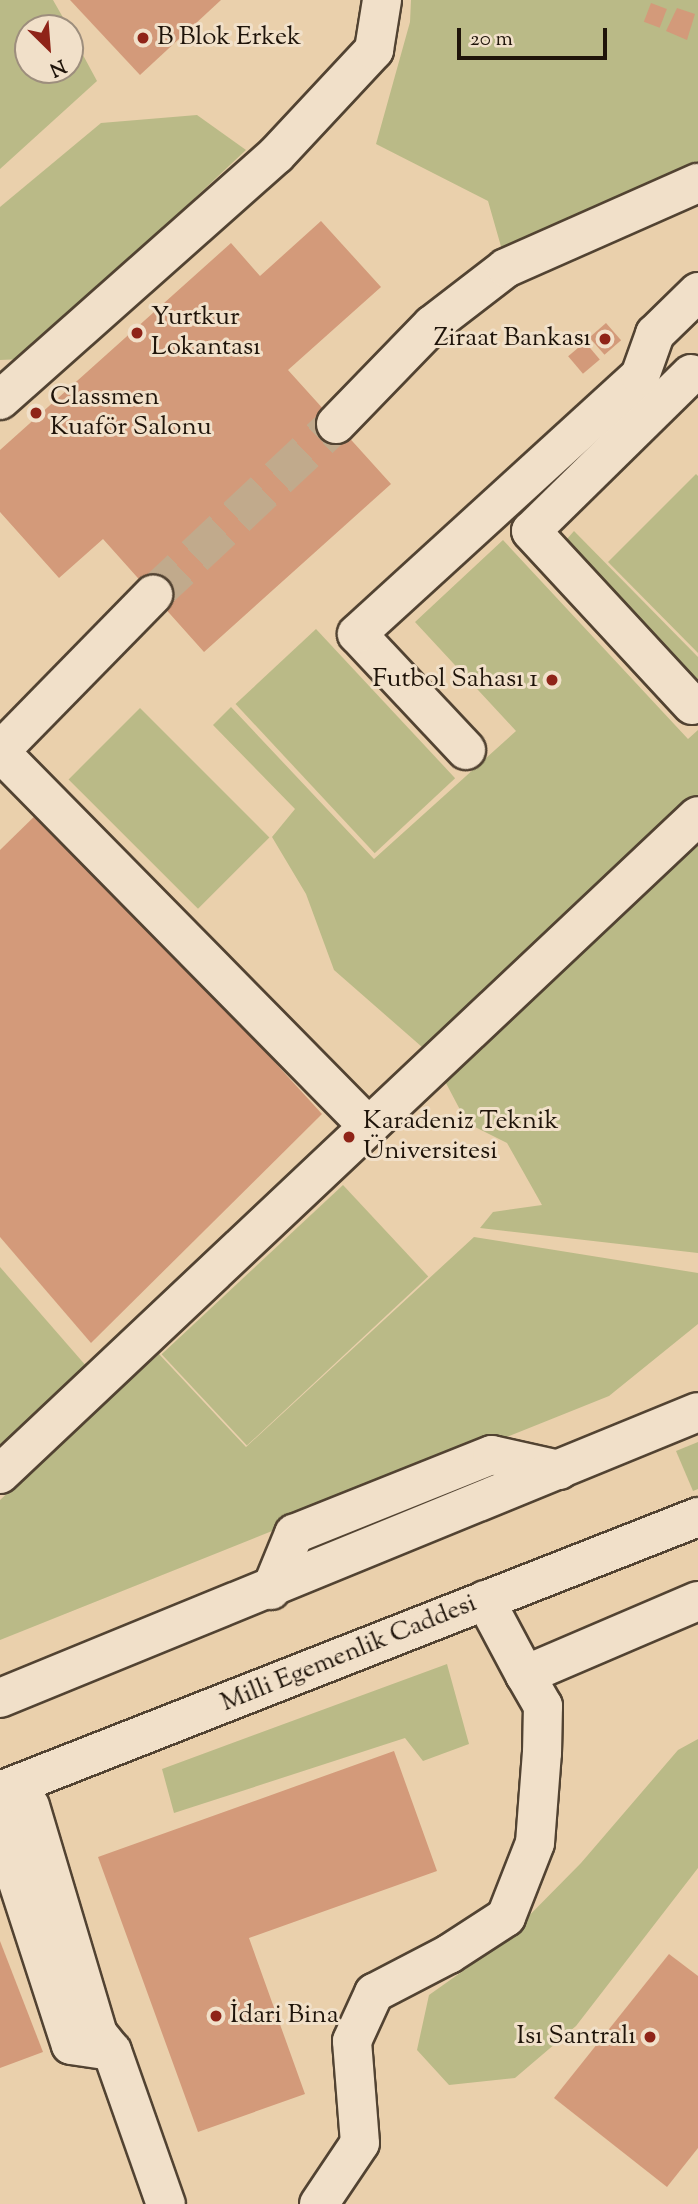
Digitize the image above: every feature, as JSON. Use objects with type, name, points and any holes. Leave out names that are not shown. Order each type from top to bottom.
[{"type":"street","points":[[0,400],[276,155],[374,50],[382,0]]},
{"type":"street","points":[[336,424],[432,325],[506,268],[558,241],[698,183]]},
{"type":"street","points":[[466,750],[357,634],[639,376],[655,334],[698,292]]},
{"type":"street","points":[[687,369],[531,531],[692,705]]},
{"type":"street","points":[[153,595],[0,751],[369,1127]]},
{"type":"street","points":[[0,1474],[698,816]]},
{"type":"street","points":[[0,1698],[271,1590],[685,1418],[698,1397]]},
{"type":"street","name":"Milli Egemenlik Caddesi","points":[[1,1799],[485,1600],[698,1517]]},
{"type":"street","points":[[319,2204],[360,2143],[352,2041],[374,1993],[449,1954],[506,1917],[535,1843],[543,1706],[485,1600]]},
{"type":"street","points":[[525,1675],[698,1601]]},
{"type":"street","points":[[1,1799],[30,1806],[98,2034],[112,2051],[166,2204]]},
{"type":"green space","points":[[0,0],[53,0],[61,14],[14,14],[14,84],[84,84],[84,57],[97,81],[0,169]]},
{"type":"green space","points":[[411,0],[698,0],[698,170],[502,250],[488,201],[376,144],[410,22]]},
{"type":"green space","points":[[197,115],[246,150],[23,359],[0,360],[0,207],[101,123]]},
{"type":"green space","points":[[696,474],[698,476],[698,653],[608,562]]},
{"type":"green space","points":[[574,531],[698,657],[698,694],[560,547]]},
{"type":"green space","points":[[503,540],[688,739],[698,730],[698,809],[430,1054],[334,970],[306,894],[272,837],[295,809],[213,725],[231,707],[374,859],[516,731],[415,622]]},
{"type":"green space","points":[[316,629],[455,778],[375,853],[236,704]]},
{"type":"green space","points":[[140,708],[269,837],[198,909],[69,779]]},
{"type":"green space","points":[[698,825],[698,1253],[480,1228],[493,1212],[542,1205],[507,1143],[467,1123],[438,1068]]},
{"type":"green space","points":[[343,1185],[428,1276],[247,1446],[162,1354]]},
{"type":"green space","points":[[474,1237],[698,1273],[698,1324],[609,1396],[0,1640],[0,1500],[159,1354],[246,1447]]},
{"type":"green space","points":[[0,1267],[94,1375],[0,1462]]},
{"type":"green space","points":[[698,1442],[698,1489],[693,1491],[676,1451]]},
{"type":"green space","points":[[447,1664],[469,1744],[423,1761],[405,1738],[174,1813],[162,1769]]},
{"type":"green space","points":[[698,1739],[698,1868],[576,2026],[515,2078],[449,2085],[417,2050],[429,1995],[501,1944],[581,1863],[678,1750]]},
{"type":"building","name":"B Blok Erkek","points":[[70,0],[221,0],[140,75]]},
{"type":"building","points":[[651,3],[667,9],[660,28],[644,22]]},
{"type":"building","points":[[677,8],[695,14],[687,40],[666,31]]},
{"type":"building","points":[[321,221],[381,287],[288,370],[391,484],[204,652],[103,539],[59,578],[0,512],[0,450],[231,243],[260,276]]},
{"type":"building","name":"Ziraat Bankası","points":[[606,323],[621,340],[604,355],[589,337]]},
{"type":"building","points":[[585,342],[600,360],[583,374],[568,356]]},
{"type":"building","points":[[43,808],[322,1114],[91,1343],[0,1237],[0,850]]},
{"type":"building","name":"İdari Bina","points":[[394,1751],[437,1871],[249,1938],[305,2094],[198,2132],[98,1857]]},
{"type":"building","points":[[0,1941],[43,2052],[0,2068]]},
{"type":"building","name":"Isı Santralı","points":[[669,1954],[698,1976],[698,2148],[667,2187],[554,2098]]},
{"type":"tunnel","points":[[153,595],[336,424]]},
{"type":"place","name":"B Blok Erkek","points":[[143,38]]},
{"type":"place","name":"Yurtkur Lokantası","points":[[137,333]]},
{"type":"place","name":"Ziraat Bankası","points":[[605,339]]},
{"type":"place","name":"Classmen Kuaför Salonu","points":[[36,413]]},
{"type":"place","name":"Futbol Sahası 1","points":[[552,680]]},
{"type":"place","name":"Karadeniz Teknik Üniversitesi","points":[[349,1137]]},
{"type":"place","name":"İdari Bina","points":[[216,2016]]},
{"type":"place","name":"Isı Santralı","points":[[650,2037]]}]
